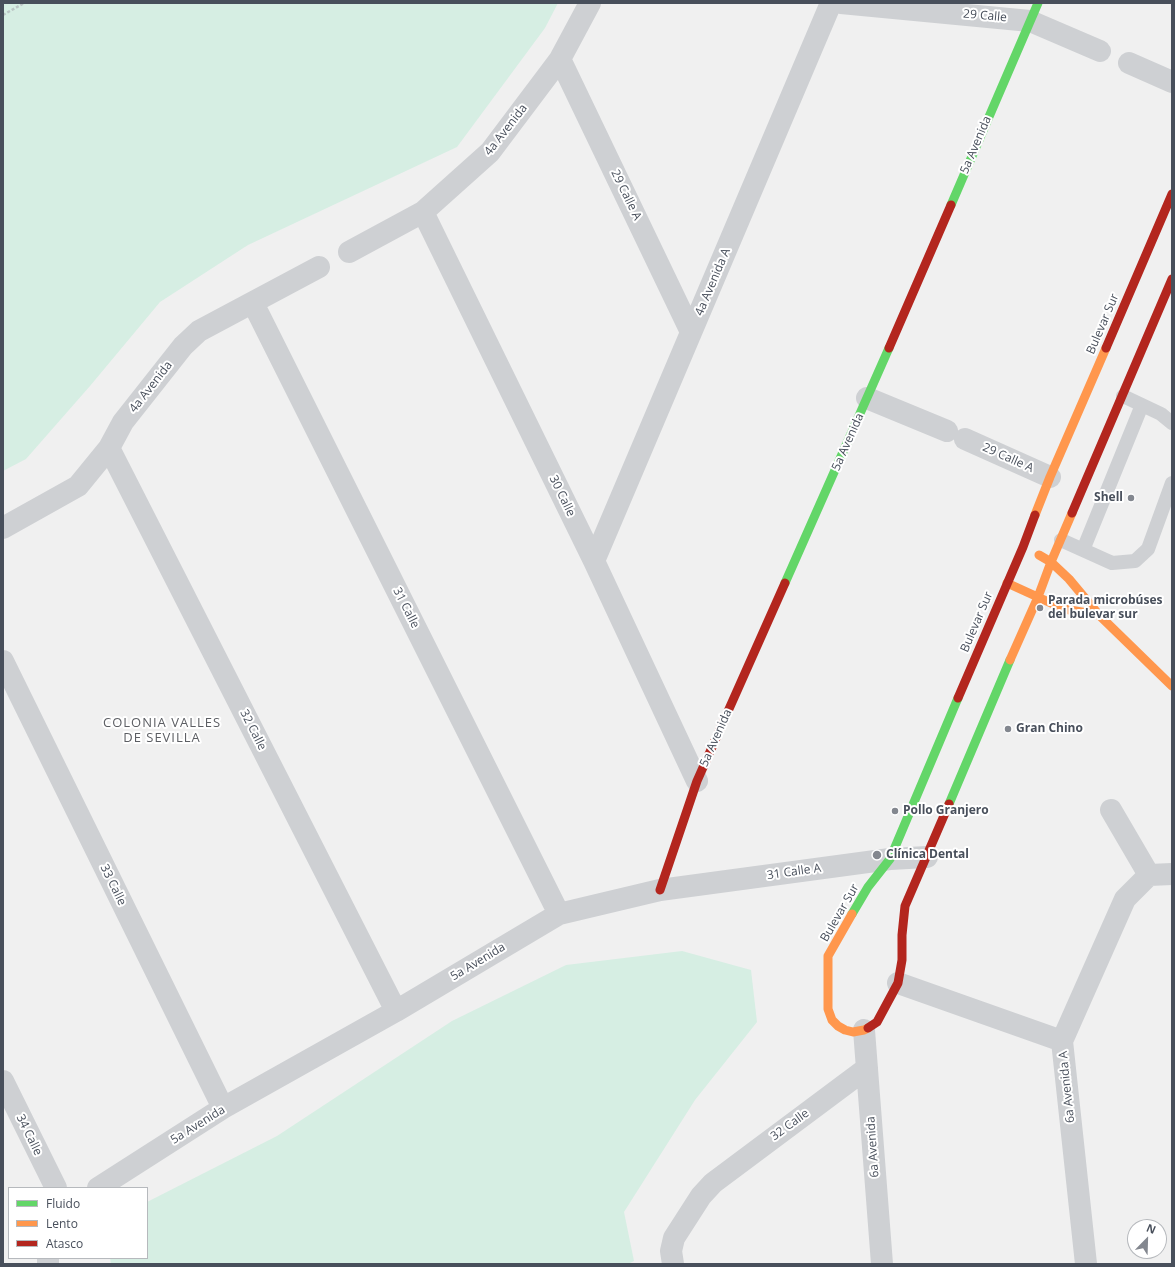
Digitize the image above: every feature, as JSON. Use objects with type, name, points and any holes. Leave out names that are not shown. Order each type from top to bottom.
[{"type":"street","name":"4a Avenida","points":[[349,252],[424,212],[490,152],[560,59],[590,3]]},
{"type":"street","name":"4a Avenida A","points":[[594,561],[831,3]]},
{"type":"street","name":"29 Calle","points":[[841,3],[1034,12],[1100,51]]},
{"type":"street","name":"5a Avenida","points":[[100,1187],[223,1108],[396,1011],[559,914],[660,890],[697,781],[867,398],[1034,12]]},
{"type":"street","name":"29 Calle A","points":[[560,59],[691,332]]},
{"type":"street","points":[[1129,63],[1172,82]]},
{"type":"street","name":"Bulevar Sur","points":[[864,1030],[853,1032],[844,1030],[832,1020],[828,1009],[827,995],[828,956],[868,887],[890,859],[1023,547],[1050,477],[1172,194]]},
{"type":"street","name":"30 Calle","points":[[424,212],[594,561],[697,781]]},
{"type":"street","name":"4a Avenida","points":[[3,528],[78,486],[110,448],[123,422],[183,346],[199,331],[319,267]]},
{"type":"street","points":[[864,1030],[877,1022],[898,984],[902,960],[902,935],[905,906],[1172,280]]},
{"type":"street","name":"31 Calle","points":[[253,303],[559,914]]},
{"type":"street","name":"29 Calle A","points":[[867,398],[956,435],[1050,477]]},
{"type":"street","name":"32 Calle","points":[[110,448],[396,1011]]},
{"type":"street","points":[[1023,547],[1051,562],[1069,579],[1099,615],[1172,686]]},
{"type":"street","points":[[1007,583],[1064,609],[1099,615]]},
{"type":"street","name":"33 Calle","points":[[3,661],[223,1108]]},
{"type":"street","points":[[1111,810],[1149,876],[1172,874]]},
{"type":"street","name":"31 Calle A","points":[[660,890],[890,859],[927,857]]},
{"type":"street","name":"6a Avenida A","points":[[1086,1264],[1062,1042],[1125,899],[1149,876]]},
{"type":"street","points":[[898,984],[1062,1042]]},
{"type":"street","name":"6a Avenida","points":[[864,1030],[882,1264]]},
{"type":"street","name":"32 Calle","points":[[672,1264],[671,1251],[674,1238],[701,1196],[713,1183],[867,1068]]},
{"type":"street","name":"34 Calle","points":[[3,1081],[56,1187]]},
{"type":"lane","points":[[1123,396],[1161,414],[1172,423]]},
{"type":"lane","points":[[1083,550],[1142,405]]},
{"type":"lane","points":[[1062,540],[1112,563],[1135,561],[1148,549],[1172,483]]},
{"type":"path","points":[[3,15],[24,3]]},
{"type":"green space","points":[[3,3],[558,3],[545,28],[457,147],[248,245],[160,302],[90,386],[26,459],[3,471]]},
{"type":"green space","points":[[682,951],[751,970],[757,1022],[695,1100],[624,1212],[634,1261],[628,1264],[111,1264],[110,1259],[148,1259],[148,1201],[277,1136],[452,1021],[566,965]]},
{"type":"traffic: fast","points":[[951,205],[1038,3]]},
{"type":"traffic: fast","points":[[785,583],[889,348]]},
{"type":"traffic: fast","points":[[949,804],[1010,660]]},
{"type":"traffic: fast","points":[[852,914],[868,887],[890,859],[958,698]]},
{"type":"traffic: slow","points":[[1035,515],[1106,348]]},
{"type":"traffic: slow","points":[[1010,660],[1038,597],[1072,513]]},
{"type":"traffic: slow","points":[[1039,555],[1051,562],[1069,579],[1099,615],[1172,686]]},
{"type":"traffic: slow","points":[[1007,583],[1064,609],[1099,615]]},
{"type":"traffic: slow","points":[[852,914],[828,956],[828,1009],[832,1020],[845,1030],[853,1032],[868,1028]]},
{"type":"traffic: jam","points":[[1106,348],[1172,194]]},
{"type":"traffic: jam","points":[[889,348],[951,205]]},
{"type":"traffic: jam","points":[[1072,513],[1172,279]]},
{"type":"traffic: jam","points":[[958,698],[1023,547],[1035,515]]},
{"type":"traffic: jam","points":[[660,890],[697,781],[785,583]]},
{"type":"traffic: jam","points":[[868,1028],[877,1022],[898,983],[902,960],[902,935],[905,906],[949,804]]},
{"type":"place","name":"Shell","points":[[1131,498]]},
{"type":"place","name":"Parada microbúses del bulevar sur","points":[[1040,608]]},
{"type":"place","name":"Gran Chino","points":[[1008,729]]},
{"type":"place","name":"Pollo Granjero","points":[[895,811]]},
{"type":"place","name":"Clínica Dental","points":[[877,855]]},
{"type":"district","name":"COLONIA VALLES DE SEVILLA","points":[[162,730]]}]
